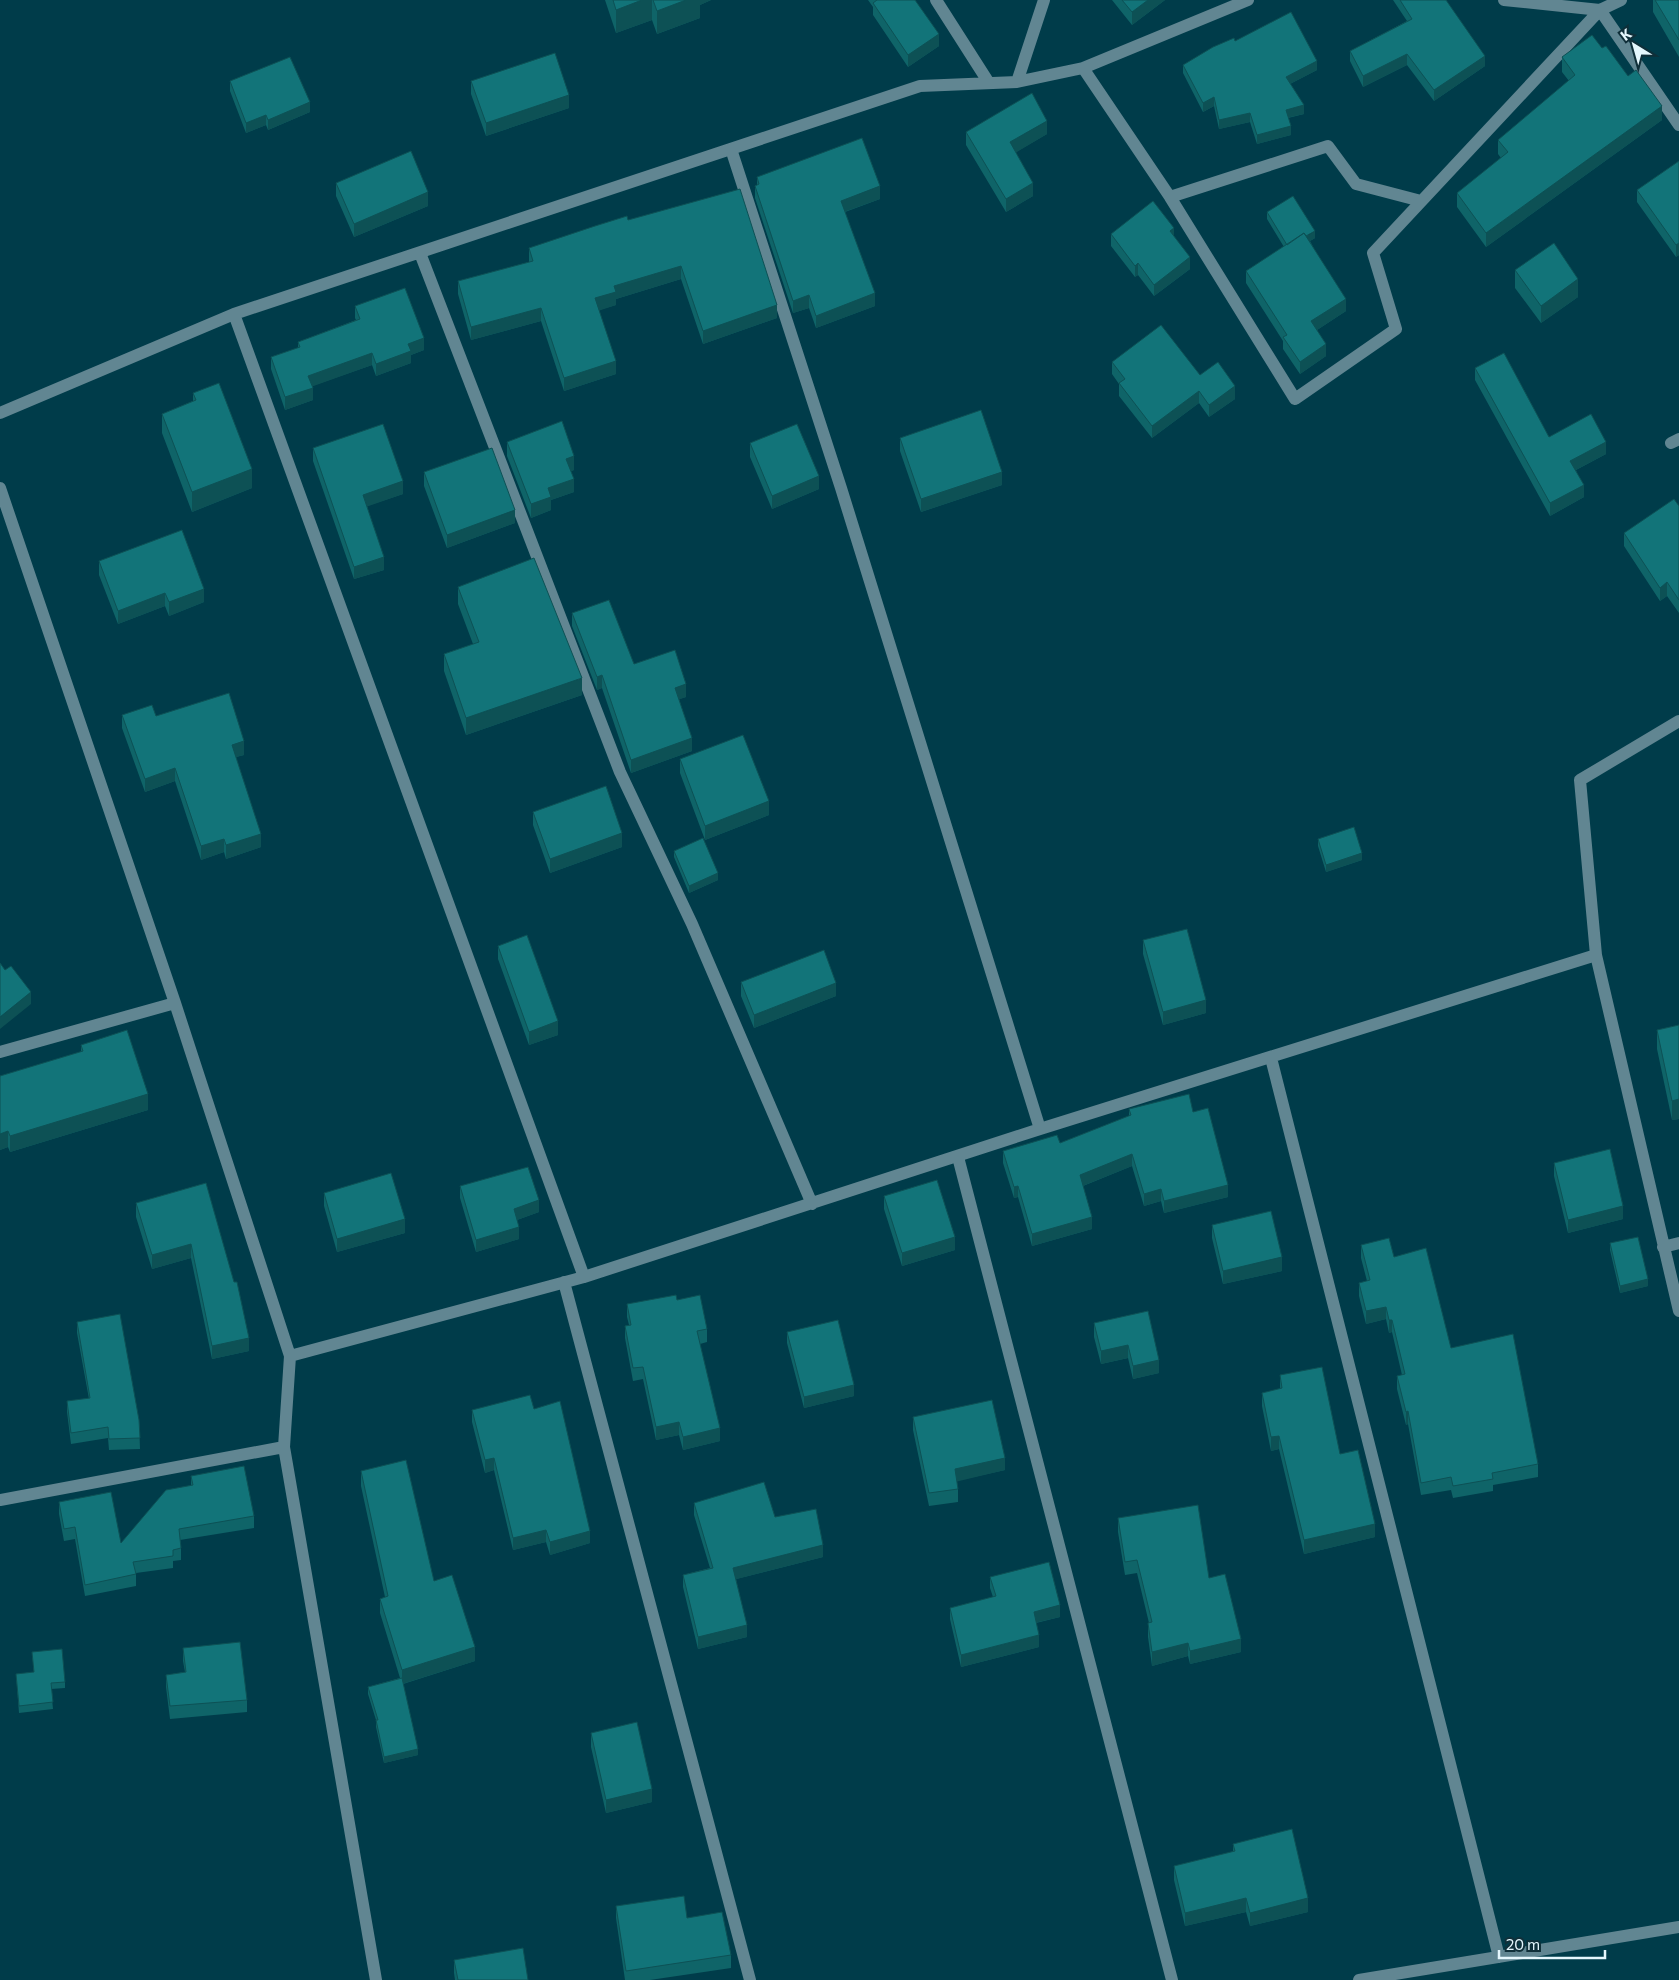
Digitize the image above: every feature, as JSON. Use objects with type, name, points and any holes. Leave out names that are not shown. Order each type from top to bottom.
[{"type":"street","points":[[936,0],[989,83]]},
{"type":"street","points":[[1017,82],[1044,0]]},
{"type":"street","points":[[0,413],[234,314],[920,86],[1017,82],[1083,68],[1248,0]]},
{"type":"street","points":[[1504,0],[1600,10],[1679,125]]},
{"type":"street","points":[[1083,68],[1170,197],[1295,400],[1396,329],[1373,253],[1600,10],[1621,0]]},
{"type":"street","points":[[1170,197],[1328,146],[1356,184],[1421,201]]},
{"type":"street","points":[[730,149],[844,498],[1040,1129]]},
{"type":"street","points":[[420,253],[620,772],[692,924],[812,1204]]},
{"type":"street","points":[[234,314],[584,1277]]},
{"type":"street","points":[[0,488],[175,1003],[290,1356],[284,1446],[376,1980]]},
{"type":"street","points":[[1679,721],[1580,780],[1596,955],[1679,1311]]},
{"type":"street","points":[[290,1356],[584,1277],[1040,1129],[1596,955]]},
{"type":"street","points":[[0,1052],[175,1003]]},
{"type":"street","points":[[1271,1058],[1499,1957]]},
{"type":"street","points":[[958,1157],[1172,1980]]},
{"type":"street","points":[[1663,1247],[1679,1243]]},
{"type":"street","points":[[564,1282],[750,1980]]},
{"type":"street","points":[[0,1500],[284,1446]]},
{"type":"street","points":[[1359,1980],[1679,1926]]},
{"type":"building","points":[[613,0],[642,0],[616,10]]},
{"type":"building","points":[[653,0],[686,0],[657,11]]},
{"type":"building","points":[[877,0],[915,0],[939,34],[908,55],[873,3]]},
{"type":"building","points":[[1122,0],[1148,0],[1132,12]]},
{"type":"building","points":[[1400,0],[1446,0],[1485,56],[1434,90],[1407,54],[1363,76],[1350,51],[1412,19]]},
{"type":"building","points":[[1655,0],[1679,0],[1679,40]]},
{"type":"building","points":[[1291,12],[1317,61],[1286,77],[1304,105],[1286,110],[1291,126],[1257,135],[1250,113],[1219,120],[1214,97],[1203,103],[1183,65],[1213,47],[1234,38],[1235,41]]},
{"type":"building","points":[[1592,35],[1602,48],[1606,46],[1628,76],[1636,70],[1662,106],[1486,233],[1457,193],[1508,152],[1498,140],[1575,75],[1562,57]]},
{"type":"building","points":[[555,53],[569,95],[486,123],[471,81]]},
{"type":"building","points":[[290,57],[310,102],[268,120],[266,115],[246,123],[230,81]]},
{"type":"building","points":[[1032,93],[1047,121],[1010,142],[1033,183],[1006,199],[966,132]]},
{"type":"building","points":[[862,138],[880,186],[841,201],[875,293],[816,316],[809,295],[793,301],[755,186],[759,184],[757,177]]},
{"type":"building","points":[[411,151],[428,192],[354,224],[336,183]]},
{"type":"building","points":[[1679,161],[1679,243],[1676,245],[1637,190]]},
{"type":"building","points":[[740,189],[777,305],[703,331],[681,266],[614,286],[616,292],[595,298],[616,361],[564,378],[541,308],[471,327],[458,281],[533,261],[529,248],[595,226],[627,216],[628,220]]},
{"type":"building","points":[[1293,196],[1315,231],[1306,236],[1304,233],[1287,245],[1267,212]]},
{"type":"building","points":[[1153,201],[1174,228],[1170,231],[1190,257],[1154,285],[1138,263],[1135,266],[1111,234]]},
{"type":"building","points":[[1304,233],[1346,299],[1311,321],[1326,344],[1300,362],[1283,337],[1287,335],[1246,271]]},
{"type":"building","points":[[1554,243],[1578,279],[1541,306],[1515,270]]},
{"type":"building","points":[[405,288],[424,338],[408,344],[411,351],[376,364],[372,353],[308,376],[313,388],[285,397],[271,357],[300,347],[298,342],[360,319],[355,306]]},
{"type":"building","points":[[1161,325],[1200,375],[1218,362],[1235,386],[1209,405],[1199,391],[1152,426],[1119,383],[1125,379],[1112,362]]},
{"type":"building","points":[[1504,353],[1549,437],[1591,414],[1606,442],[1570,461],[1584,485],[1550,503],[1475,368]]},
{"type":"building","points":[[219,383],[252,469],[192,492],[162,414],[196,400],[193,393]]},
{"type":"building","points":[[981,410],[1002,472],[921,499],[900,438]]},
{"type":"building","points":[[562,421],[574,456],[566,459],[574,479],[548,488],[551,497],[531,504],[507,442]]},
{"type":"building","points":[[383,424],[403,481],[363,495],[384,557],[354,567],[313,448]]},
{"type":"building","points":[[797,424],[819,476],[772,496],[750,443]]},
{"type":"building","points":[[492,448],[515,510],[447,535],[424,472]]},
{"type":"building","points":[[1674,499],[1679,506],[1679,600],[1667,582],[1660,588],[1624,533]]},
{"type":"building","points":[[182,530],[204,589],[169,602],[165,593],[118,611],[99,561]]},
{"type":"building","points":[[534,558],[582,678],[466,718],[444,654],[479,642],[458,587]]},
{"type":"building","points":[[609,600],[634,664],[675,650],[686,684],[675,688],[692,738],[631,760],[602,675],[597,677],[572,613]]},
{"type":"building","points":[[229,693],[244,741],[232,745],[261,834],[226,845],[224,839],[201,846],[175,768],[145,779],[122,715],[152,705],[156,716]]},
{"type":"building","points":[[743,735],[769,801],[705,826],[680,759]]},
{"type":"building","points":[[606,786],[622,833],[550,859],[533,812]]},
{"type":"building","points":[[1354,827],[1362,853],[1326,865],[1318,839]]},
{"type":"building","points":[[703,838],[718,873],[689,886],[674,851]]},
{"type":"building","points":[[1187,929],[1206,1000],[1163,1012],[1143,940]]},
{"type":"building","points":[[527,935],[558,1021],[529,1032],[498,946]]},
{"type":"building","points":[[824,950],[836,983],[754,1015],[741,982]]},
{"type":"building","points":[[0,963],[5,970],[11,966],[31,992],[0,1017]]},
{"type":"building","points":[[1679,1025],[1679,1099],[1672,1101],[1657,1030]]},
{"type":"building","points":[[127,1030],[148,1094],[10,1136],[8,1131],[0,1134],[0,1076],[83,1051],[81,1045]]},
{"type":"building","points":[[1189,1094],[1193,1112],[1208,1108],[1228,1185],[1164,1201],[1161,1189],[1144,1194],[1132,1154],[1080,1175],[1092,1217],[1032,1234],[1018,1186],[1014,1187],[1003,1151],[1057,1135],[1060,1143],[1131,1115],[1129,1109]]},
{"type":"building","points":[[1610,1149],[1623,1206],[1568,1220],[1554,1163]]},
{"type":"building","points":[[528,1167],[539,1200],[514,1209],[519,1227],[476,1240],[460,1186]]},
{"type":"building","points":[[391,1173],[405,1219],[337,1239],[324,1193]]},
{"type":"building","points":[[937,1180],[955,1237],[902,1253],[884,1196]]},
{"type":"building","points":[[206,1183],[234,1282],[237,1282],[249,1338],[212,1346],[191,1244],[152,1255],[136,1203]]},
{"type":"building","points":[[1271,1211],[1282,1257],[1223,1271],[1212,1225]]},
{"type":"building","points":[[1638,1237],[1648,1279],[1620,1286],[1610,1243]]},
{"type":"building","points":[[1389,1238],[1394,1257],[1426,1248],[1451,1348],[1513,1334],[1538,1464],[1492,1473],[1493,1479],[1453,1486],[1451,1477],[1421,1483],[1408,1411],[1406,1412],[1397,1376],[1405,1374],[1392,1320],[1389,1320],[1386,1307],[1366,1311],[1359,1283],[1370,1280],[1361,1245]]},
{"type":"building","points":[[676,1295],[677,1300],[700,1295],[707,1329],[697,1331],[720,1428],[683,1437],[679,1422],[656,1427],[643,1367],[633,1368],[625,1326],[631,1325],[627,1304]]},
{"type":"building","points":[[1148,1311],[1159,1360],[1133,1366],[1128,1345],[1101,1351],[1094,1323]]},
{"type":"building","points":[[120,1314],[139,1420],[140,1438],[109,1439],[108,1427],[71,1433],[67,1401],[90,1398],[77,1322]]},
{"type":"building","points":[[838,1320],[854,1385],[804,1397],[787,1332]]},
{"type":"building","points":[[1322,1367],[1340,1454],[1358,1450],[1375,1524],[1304,1540],[1279,1436],[1271,1437],[1262,1393],[1282,1388],[1280,1375]]},
{"type":"building","points":[[530,1395],[534,1409],[560,1401],[590,1531],[550,1542],[546,1530],[513,1538],[494,1458],[485,1460],[472,1410]]},
{"type":"building","points":[[992,1400],[1005,1458],[955,1469],[958,1489],[929,1493],[913,1417]]},
{"type":"building","points":[[406,1460],[434,1581],[452,1575],[475,1647],[402,1670],[380,1599],[388,1596],[361,1471]]},
{"type":"building","points":[[244,1466],[254,1516],[179,1529],[181,1548],[173,1550],[173,1556],[133,1562],[136,1574],[85,1585],[75,1527],[64,1529],[59,1502],[111,1492],[121,1543],[166,1490],[193,1485],[191,1476]]},
{"type":"building","points":[[764,1482],[775,1517],[816,1509],[823,1545],[733,1568],[747,1625],[698,1637],[683,1575],[713,1568],[694,1503]]},
{"type":"building","points":[[1198,1505],[1209,1578],[1225,1574],[1241,1639],[1190,1651],[1188,1643],[1152,1652],[1148,1623],[1152,1622],[1137,1560],[1125,1562],[1118,1518]]},
{"type":"building","points":[[1049,1562],[1060,1605],[1034,1612],[1039,1635],[961,1655],[950,1608],[996,1596],[990,1577]]},
{"type":"building","points":[[240,1642],[247,1700],[170,1706],[166,1675],[186,1672],[183,1648]]},
{"type":"building","points":[[62,1649],[65,1682],[51,1683],[53,1702],[19,1706],[16,1674],[34,1672],[32,1652]]},
{"type":"building","points":[[402,1678],[418,1749],[384,1757],[376,1720],[378,1720],[368,1687]]},
{"type":"building","points":[[637,1722],[652,1789],[606,1800],[591,1733]]},
{"type":"building","points":[[1292,1829],[1308,1898],[1250,1913],[1246,1898],[1185,1913],[1174,1866],[1235,1851],[1233,1844]]},
{"type":"building","points":[[684,1896],[687,1918],[722,1912],[731,1955],[626,1971],[616,1906]]},
{"type":"building","points":[[523,1948],[528,1980],[458,1980],[454,1960]]}]
